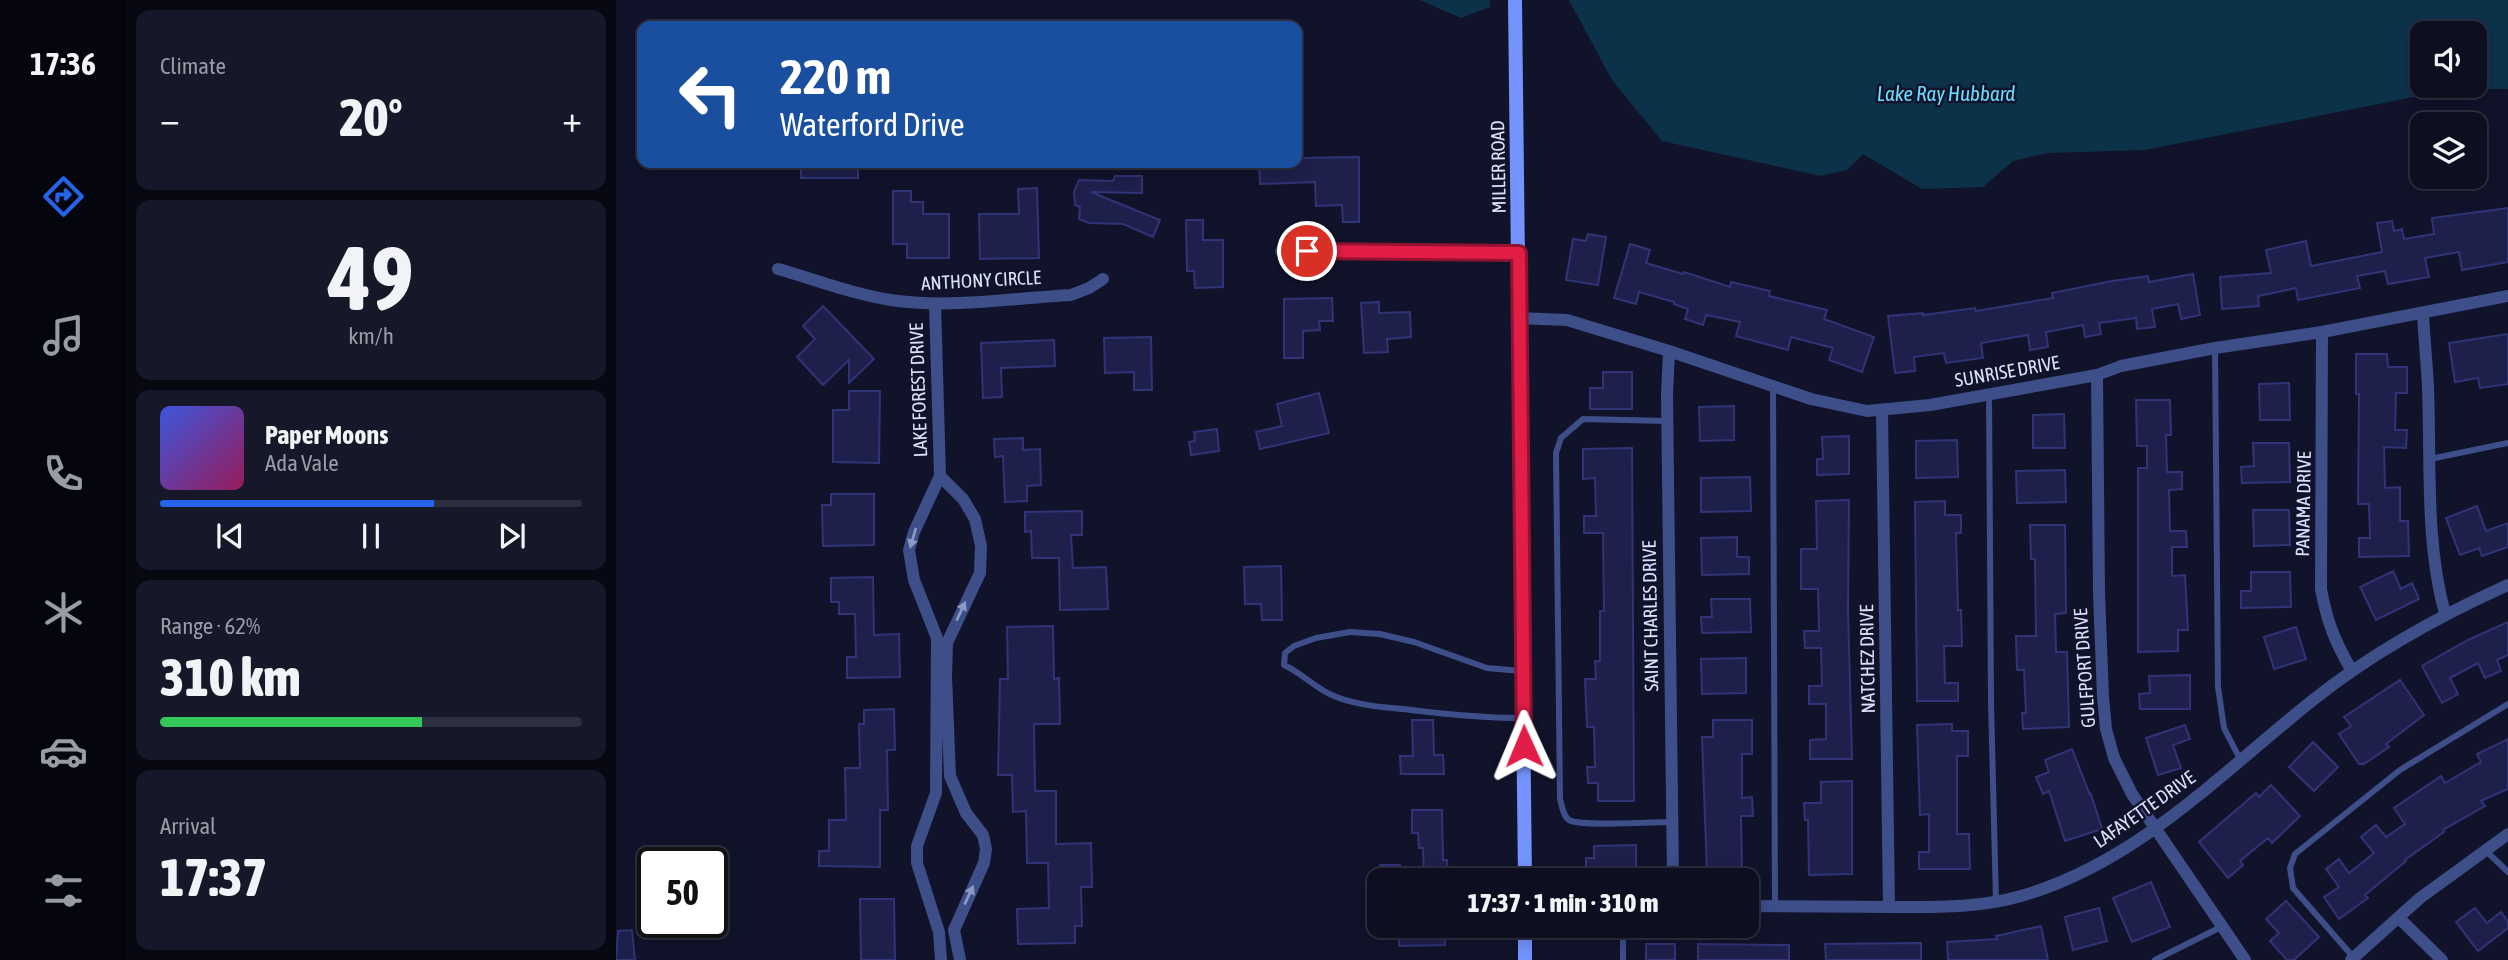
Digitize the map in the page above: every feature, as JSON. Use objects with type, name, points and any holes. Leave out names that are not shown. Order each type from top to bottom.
[{"type":"main road","name":"MILLER ROAD","points":[[1516,0],[1525,868]]},
{"type":"main road","points":[[1525,938],[1525,960]]},
{"type":"street","points":[[1280,251],[1519,253]]},
{"type":"street","name":"ANTHONY CIRCLE","points":[[778,269],[872,296],[935,304],[1071,295],[1103,279]]},
{"type":"street","name":"SUNRISE DRIVE","points":[[1520,318],[1567,320],[1842,408],[1882,411],[2097,375],[2121,366],[2322,332],[2508,296]]},
{"type":"street","name":"LAKE FOREST DRIVE","points":[[935,304],[940,476],[918,522],[909,550],[914,580],[937,638],[942,719],[950,776],[966,813],[983,835],[986,849],[984,863],[954,930],[960,960]]},
{"type":"street","points":[[2423,313],[2433,560],[2445,614]]},
{"type":"street","name":"PANAMA DRIVE","points":[[2322,332],[2322,589],[2327,622],[2352,671]]},
{"type":"street","name":"SAINT CHARLES DRIVE","points":[[1669,351],[1667,421],[1673,868]]},
{"type":"street","name":"GULFPORT DRIVE","points":[[2097,375],[2099,593],[2106,729],[2114,758],[2132,794],[2245,960]]},
{"type":"street","name":"NATCHEZ DRIVE","points":[[1882,411],[1889,907]]},
{"type":"street","name":"LAKE FOREST DRIVE","points":[[940,476],[963,499],[975,519],[981,546],[980,573],[947,643],[936,793],[917,846],[917,863],[939,932],[941,960]]},
{"type":"street","name":"LAFAYETTE DRIVE","points":[[1759,906],[1942,907],[1996,902],[2042,890],[2082,873],[2112,857],[2182,810],[2313,700],[2352,671],[2445,614],[2508,585]]},
{"type":"street","points":[[2352,959],[2420,898],[2508,834]]},
{"type":"street","points":[[2399,918],[2442,960]]},
{"type":"lane","points":[[2215,348],[2218,687],[2224,728],[2241,761]]},
{"type":"lane","points":[[1773,387],[1775,906]]},
{"type":"lane","points":[[1989,394],[1991,702],[1996,902]]},
{"type":"lane","points":[[1667,421],[1583,419],[1561,438],[1556,453],[1558,677],[1560,799],[1564,813],[1570,820],[1585,822],[1672,822]]},
{"type":"lane","points":[[2428,460],[2508,443]]},
{"type":"lane","points":[[1523,671],[1487,668],[1414,642],[1380,634],[1350,632],[1316,638],[1294,646],[1285,653],[1284,665],[1334,696],[1363,704],[1478,718],[1523,719]]},
{"type":"lane","points":[[2352,959],[2293,888],[2290,869],[2295,854],[2400,770],[2508,704]]},
{"type":"lane","points":[[2485,850],[2508,873]]},
{"type":"lane","points":[[2155,960],[2221,927]]},
{"type":"lane","points":[[1623,938],[1623,960]]},
{"type":"water","points":[[1420,0],[1490,0],[1490,7],[1461,18]]},
{"type":"water","name":"Lake Ray Hubbard","points":[[1569,0],[2508,0],[2508,89],[2487,89],[2487,21],[2410,21],[2410,98],[2145,150],[2047,153],[2013,161],[1983,187],[1922,189],[1863,154],[1847,170],[1821,176],[1662,141],[1612,80]]},
{"type":"building","points":[[1359,157],[1359,222],[1343,222],[1342,205],[1316,206],[1315,182],[1260,184],[1259,168],[1302,168],[1302,158]]},
{"type":"building","points":[[801,168],[858,168],[858,178],[801,178]]},
{"type":"building","points":[[1115,176],[1142,176],[1142,193],[1091,192],[1160,220],[1153,237],[1123,224],[1089,223],[1079,219],[1080,207],[1075,205],[1074,192],[1079,180],[1113,181]]},
{"type":"building","points":[[1037,188],[1039,258],[980,259],[979,214],[1019,214],[1018,189]]},
{"type":"building","points":[[893,191],[911,191],[911,202],[923,202],[923,214],[949,214],[949,258],[907,258],[907,244],[893,244]]},
{"type":"building","points":[[2508,208],[2508,262],[2462,270],[2459,252],[2425,258],[2429,277],[2388,284],[2385,271],[2357,276],[2360,288],[2298,300],[2296,288],[2258,296],[2259,306],[2222,309],[2220,277],[2271,273],[2266,250],[2306,241],[2311,266],[2382,252],[2377,223],[2392,221],[2394,231],[2402,229],[2404,239],[2434,234],[2432,218]]},
{"type":"building","points":[[1186,220],[1203,220],[1203,240],[1223,240],[1223,287],[1195,288],[1194,271],[1187,271]]},
{"type":"building","points":[[1588,234],[1606,237],[1598,285],[1566,280],[1573,239],[1586,241]]},
{"type":"building","points":[[1630,244],[1650,250],[1646,263],[1730,287],[1731,282],[1770,291],[1769,296],[1827,310],[1824,319],[1874,337],[1862,372],[1829,360],[1833,348],[1791,337],[1788,350],[1736,336],[1740,322],[1706,315],[1703,325],[1685,319],[1688,309],[1674,302],[1639,292],[1636,304],[1614,298]]},
{"type":"building","points":[[2193,274],[2200,315],[2181,319],[2178,304],[2152,309],[2155,327],[2137,329],[2136,318],[2099,323],[2101,334],[2085,337],[2083,325],[2046,332],[2048,347],[2030,350],[2028,335],[1981,343],[1983,358],[1946,363],[1944,353],[1914,357],[1915,371],[1895,373],[1888,316],[1923,315],[1975,308],[1976,311],[2053,298],[2052,293],[2112,281],[2148,276],[2149,282]]},
{"type":"building","points":[[1332,298],[1333,321],[1319,321],[1320,330],[1303,331],[1303,358],[1284,358],[1284,299]]},
{"type":"building","points":[[1379,302],[1379,313],[1410,312],[1411,337],[1387,339],[1388,352],[1364,353],[1361,303]]},
{"type":"building","points":[[823,306],[874,359],[849,383],[849,360],[823,385],[797,357],[815,339],[803,326]]},
{"type":"building","points":[[2508,334],[2508,384],[2480,388],[2478,378],[2455,382],[2449,343]]},
{"type":"building","points":[[1151,337],[1152,390],[1134,390],[1134,372],[1105,373],[1104,338]]},
{"type":"building","points":[[1054,340],[1055,366],[1001,368],[1002,397],[983,398],[981,343]]},
{"type":"building","points":[[2356,354],[2387,354],[2388,367],[2407,367],[2407,393],[2396,393],[2395,430],[2407,430],[2406,448],[2384,447],[2385,488],[2400,487],[2400,521],[2408,521],[2409,556],[2359,557],[2359,538],[2370,538],[2369,504],[2358,504],[2359,394],[2356,394]]},
{"type":"building","points":[[1603,372],[1632,372],[1632,409],[1590,409],[1590,388],[1603,388]]},
{"type":"building","points":[[2289,383],[2290,420],[2260,420],[2259,384]]},
{"type":"building","points":[[849,391],[880,391],[879,463],[833,462],[833,410],[849,410]]},
{"type":"building","points":[[1319,393],[1329,433],[1260,449],[1256,432],[1282,426],[1277,404]]},
{"type":"building","points":[[2136,400],[2170,400],[2171,435],[2166,435],[2167,472],[2182,472],[2182,489],[2169,490],[2170,531],[2186,531],[2187,547],[2172,547],[2172,576],[2185,575],[2188,630],[2178,630],[2178,651],[2138,652],[2138,468],[2147,468],[2147,446],[2137,446]]},
{"type":"building","points":[[1734,406],[1734,440],[1700,441],[1699,407]]},
{"type":"building","points":[[2064,414],[2065,448],[2033,448],[2033,415]]},
{"type":"building","points":[[1217,429],[1219,451],[1191,455],[1189,442],[1195,441],[1194,432]]},
{"type":"building","points":[[1849,436],[1849,474],[1817,475],[1817,459],[1823,459],[1822,437]]},
{"type":"building","points":[[1023,438],[1023,450],[1040,449],[1041,485],[1027,486],[1027,501],[1005,502],[1003,456],[995,457],[994,439]]},
{"type":"building","points":[[1957,440],[1958,477],[1916,478],[1916,441]]},
{"type":"building","points":[[2253,443],[2289,443],[2290,482],[2242,483],[2241,467],[2254,466]]},
{"type":"building","points":[[1632,448],[1634,801],[1598,801],[1598,783],[1588,783],[1587,767],[1595,767],[1594,727],[1587,727],[1585,679],[1596,679],[1595,661],[1600,661],[1600,611],[1604,611],[1603,533],[1584,533],[1584,516],[1596,516],[1595,478],[1583,479],[1583,449]]},
{"type":"building","points":[[2065,470],[2066,502],[2017,503],[2016,471]]},
{"type":"building","points":[[1750,477],[1751,511],[1701,512],[1701,478]]},
{"type":"building","points":[[831,494],[874,494],[874,545],[823,546],[822,505],[831,505]]},
{"type":"building","points":[[1849,500],[1848,610],[1852,759],[1810,759],[1810,740],[1826,739],[1826,704],[1809,704],[1809,686],[1822,686],[1821,648],[1805,648],[1804,631],[1819,631],[1818,589],[1801,589],[1801,549],[1817,549],[1816,501]]},
{"type":"building","points":[[1945,501],[1945,515],[1961,515],[1961,533],[1956,533],[1962,646],[1944,646],[1945,683],[1958,683],[1958,701],[1917,701],[1915,502]]},
{"type":"building","points":[[2477,506],[2486,531],[2508,523],[2508,547],[2482,556],[2479,548],[2460,555],[2446,518]]},
{"type":"building","points":[[2253,510],[2289,510],[2290,545],[2254,546]]},
{"type":"building","points":[[1082,511],[1082,535],[1071,535],[1073,568],[1106,567],[1108,609],[1060,610],[1059,558],[1032,558],[1031,531],[1025,532],[1025,512]]},
{"type":"building","points":[[2030,525],[2065,525],[2066,613],[2055,614],[2056,652],[2067,652],[2069,727],[2023,729],[2022,713],[2026,713],[2024,670],[2017,670],[2016,636],[2036,636],[2035,559],[2031,559]]},
{"type":"building","points":[[1737,537],[1737,557],[1749,557],[1749,574],[1702,575],[1701,538]]},
{"type":"building","points":[[1281,566],[1282,620],[1262,620],[1261,604],[1245,604],[1244,567]]},
{"type":"building","points":[[2393,571],[2401,589],[2412,583],[2419,599],[2376,620],[2360,587]]},
{"type":"building","points":[[2251,572],[2290,572],[2291,607],[2241,608],[2241,591],[2251,591]]},
{"type":"building","points":[[873,577],[874,635],[899,634],[900,677],[847,678],[847,657],[856,657],[855,614],[839,614],[839,602],[831,602],[831,578]]},
{"type":"building","points":[[1711,599],[1750,599],[1751,632],[1702,633],[1701,617],[1712,617]]},
{"type":"building","points":[[2508,622],[2508,655],[2497,660],[2501,671],[2485,678],[2478,663],[2450,678],[2458,694],[2442,703],[2422,666],[2468,640]]},
{"type":"building","points":[[1053,626],[1054,679],[1059,678],[1060,724],[1034,724],[1035,791],[1056,791],[1056,844],[1091,843],[1092,887],[1081,887],[1082,926],[1075,926],[1075,943],[1018,944],[1017,909],[1049,908],[1048,863],[1027,863],[1026,811],[1013,812],[1012,775],[998,775],[1000,679],[1008,679],[1007,627]]},
{"type":"building","points":[[2296,627],[2306,659],[2274,669],[2264,637]]},
{"type":"building","points":[[1746,658],[1746,693],[1702,694],[1701,659]]},
{"type":"building","points":[[2190,675],[2190,709],[2140,709],[2139,694],[2150,693],[2149,676]]},
{"type":"building","points":[[2400,680],[2424,715],[2386,744],[2389,747],[2364,764],[2359,764],[2339,734],[2351,726],[2344,717]]},
{"type":"building","points":[[894,709],[895,750],[887,750],[888,810],[880,810],[880,867],[819,866],[819,851],[829,851],[829,820],[846,820],[845,768],[860,768],[859,724],[864,724],[864,710]]},
{"type":"building","points":[[1412,720],[1433,720],[1434,755],[1443,755],[1444,774],[1401,774],[1400,756],[1413,756]]},
{"type":"building","points":[[1713,720],[1752,720],[1752,754],[1742,754],[1742,798],[1752,797],[1753,816],[1741,816],[1742,868],[1707,868],[1702,737],[1713,737]]},
{"type":"building","points":[[1952,724],[1952,731],[1968,731],[1968,756],[1957,756],[1957,834],[1969,834],[1970,869],[1919,869],[1919,852],[1929,852],[1929,814],[1920,815],[1917,725]]},
{"type":"building","points":[[2185,725],[2190,739],[2173,745],[2181,768],[2158,775],[2146,738]]},
{"type":"building","points":[[2508,739],[2508,789],[2481,801],[2485,806],[2443,830],[2444,832],[2405,860],[2365,895],[2368,898],[2339,919],[2324,897],[2339,887],[2326,869],[2339,859],[2349,873],[2374,853],[2361,837],[2376,825],[2386,837],[2405,824],[2394,808],[2441,776],[2445,783],[2481,762],[2477,754]]},
{"type":"building","points":[[2313,742],[2338,767],[2314,791],[2289,767]]},
{"type":"building","points":[[2072,749],[2102,829],[2065,841],[2049,791],[2043,794],[2036,777],[2049,772],[2045,760]]},
{"type":"building","points":[[1852,781],[1852,874],[1809,875],[1808,820],[1805,820],[1804,803],[1821,803],[1821,782]]},
{"type":"building","points":[[2271,785],[2300,816],[2272,843],[2268,838],[2240,861],[2243,865],[2228,878],[2199,842],[2256,793],[2259,797]]},
{"type":"building","points":[[1412,810],[1442,810],[1443,860],[1447,860],[1447,868],[1424,868],[1423,848],[1419,848],[1418,833],[1412,833]]},
{"type":"building","points":[[1636,845],[1636,868],[1586,868],[1586,858],[1594,858],[1594,846]]},
{"type":"building","points":[[1380,865],[1400,865],[1400,868],[1380,868]]},
{"type":"building","points":[[2151,882],[2170,927],[2132,942],[2113,898]]},
{"type":"building","points":[[860,899],[894,899],[895,960],[861,960]]},
{"type":"building","points":[[2286,901],[2319,937],[2294,960],[2287,960],[2270,941],[2279,933],[2266,919]]},
{"type":"building","points":[[2099,908],[2107,941],[2073,950],[2065,917]]},
{"type":"building","points":[[2475,908],[2487,923],[2501,912],[2508,922],[2508,928],[2478,951],[2456,922]]},
{"type":"building","points":[[2041,926],[2048,960],[1948,960],[1947,942],[1997,939],[1996,936]]},
{"type":"building","points":[[632,930],[635,960],[616,960],[618,931]]},
{"type":"building","points":[[1399,938],[1445,938],[1445,945],[1399,946]]},
{"type":"building","points":[[1921,943],[1921,960],[1826,960],[1825,944]]},
{"type":"building","points":[[1646,944],[1675,944],[1675,960],[1646,960]]},
{"type":"building","points":[[1698,944],[1789,945],[1789,960],[1698,960]]},
{"type":"route","points":[[1307,251],[1519,253],[1524,746]]}]
